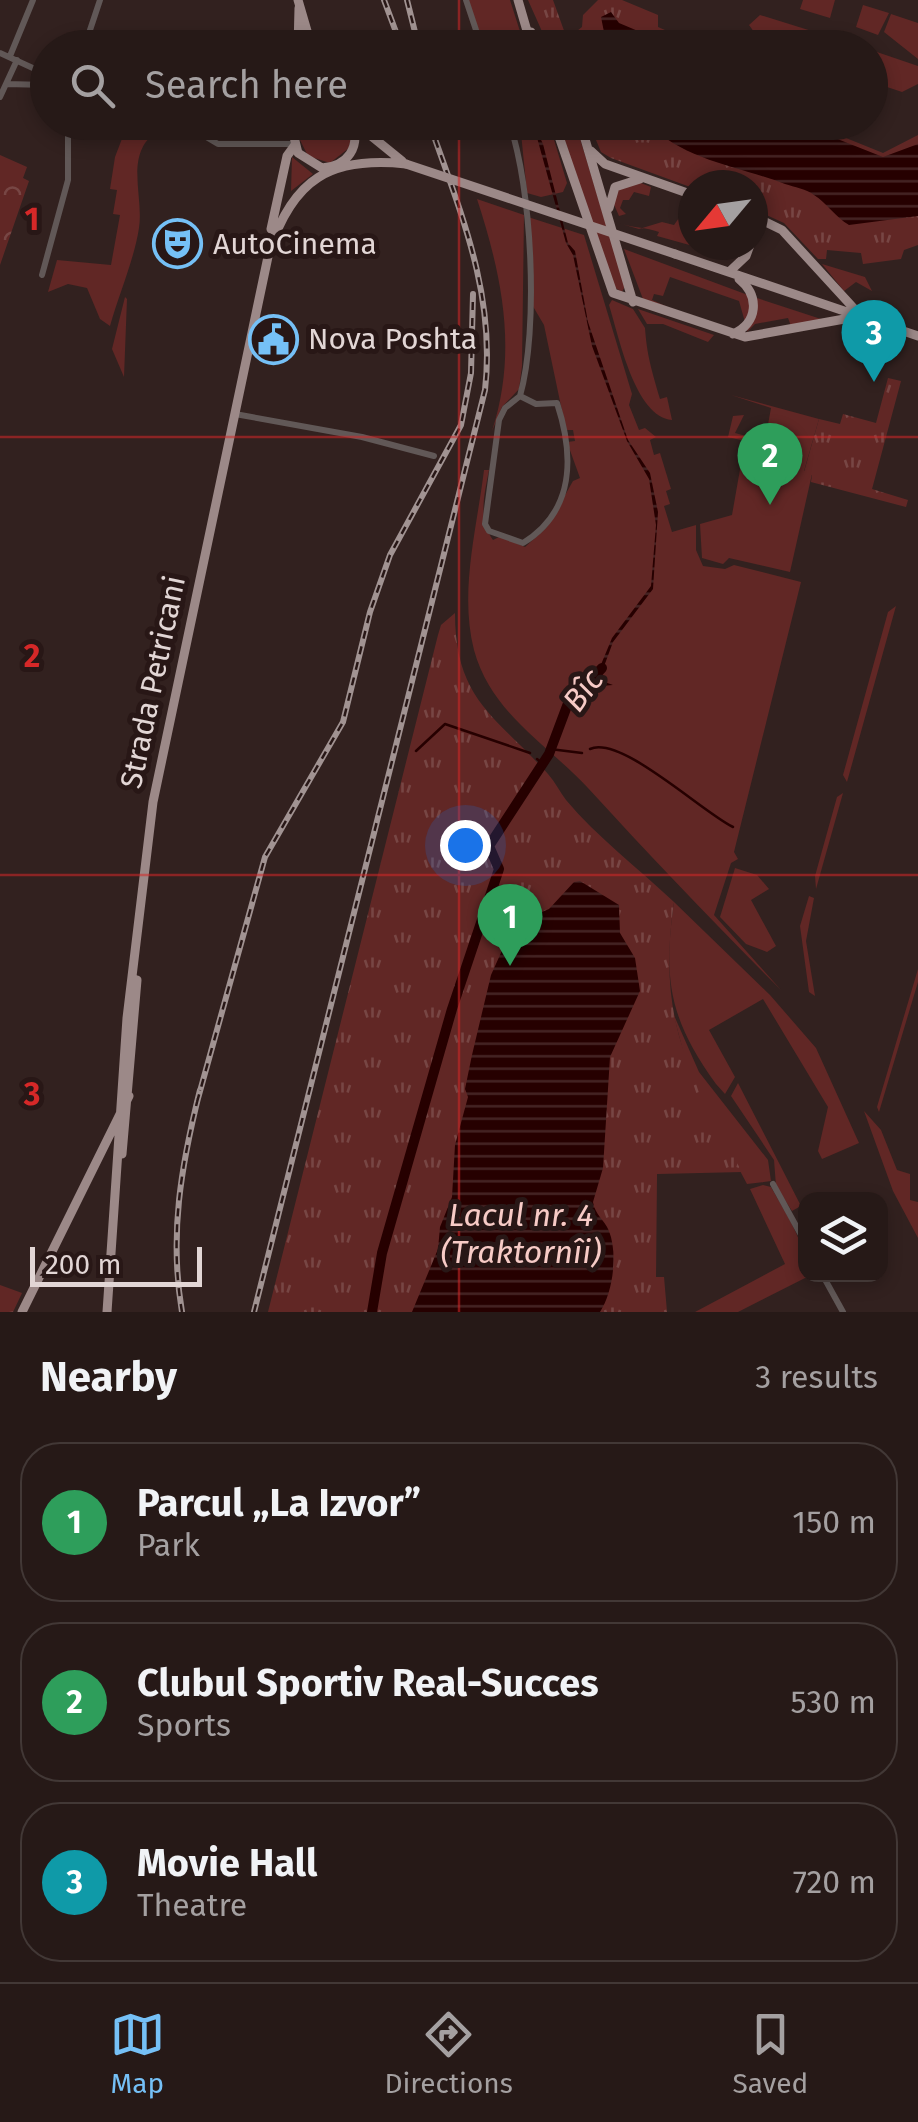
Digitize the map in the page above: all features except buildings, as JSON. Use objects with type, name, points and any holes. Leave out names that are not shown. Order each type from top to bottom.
[{"type":"main road","points":[[518,0],[529,30]]},
{"type":"main road","points":[[298,30],[299,2]]},
{"type":"main road","points":[[299,2],[307,30]]},
{"type":"main road","points":[[295,140],[308,163],[405,164],[918,336]]},
{"type":"main road","points":[[336,166],[353,150],[353,140]]},
{"type":"main road","points":[[375,140],[405,164]]},
{"type":"main road","points":[[560,140],[608,287],[620,297],[745,337],[860,316]]},
{"type":"main road","points":[[586,140],[634,303]]},
{"type":"main road","name":"Strada Petricani","points":[[120,1161],[120,1111],[155,790],[283,172],[295,145]]},
{"type":"main road","points":[[588,146],[606,164],[678,190]]},
{"type":"main road","name":"Strada Petricani","points":[[269,252],[292,200],[336,166]]},
{"type":"main road","points":[[609,216],[615,187],[645,178]]},
{"type":"main road","points":[[768,223],[782,230],[860,316]]},
{"type":"main road","points":[[729,272],[742,260]]},
{"type":"main road","points":[[729,272],[749,288],[754,304],[748,324],[731,335]]},
{"type":"main road","points":[[628,282],[645,306]]},
{"type":"main road","name":"Strada Petricani","points":[[107,1312],[138,997],[136,962]]},
{"type":"main road","points":[[22,1312],[129,1096]]},
{"type":"street","points":[[0,97],[33,0]]},
{"type":"street","points":[[90,30],[100,0]]},
{"type":"street","points":[[466,0],[476,30]]},
{"type":"street","points":[[0,53],[30,66]]},
{"type":"street","points":[[6,84],[30,85]]},
{"type":"street","points":[[42,274],[68,180],[68,140]]},
{"type":"street","points":[[211,140],[218,144],[295,145]]},
{"type":"street","points":[[515,140],[521,158],[526,219],[528,334],[520,396],[505,408],[499,420],[485,524],[489,530],[523,543],[551,519],[570,475],[557,403],[536,404],[520,396]]},
{"type":"street","points":[[234,414],[362,436],[434,456]]},
{"type":"street","points":[[773,1184],[798,1229]]},
{"type":"street","points":[[826,1282],[842,1312]]},
{"type":"green space","points":[[468,0],[510,0],[520,30],[478,30]]},
{"type":"green space","points":[[528,0],[553,0],[564,30],[541,30]]},
{"type":"green space","points":[[598,0],[622,0],[658,15],[658,27],[665,30],[578,30],[583,15]]},
{"type":"green space","points":[[803,0],[835,0],[830,18],[800,9]]},
{"type":"green space","points":[[863,5],[889,13],[880,30],[856,27]]},
{"type":"green space","points":[[891,14],[918,23],[918,59],[888,35],[888,30],[885,30]]},
{"type":"green space","points":[[760,15],[808,30],[753,30],[749,25]]},
{"type":"green space","points":[[888,56],[918,66],[918,84],[902,92],[888,87]]},
{"type":"green space","points":[[918,135],[918,245],[904,250],[901,259],[863,264],[861,253],[827,250],[826,259],[818,259],[784,223],[768,216],[768,170],[678,170],[678,183],[601,152],[596,140],[851,140],[883,153]]},
{"type":"green space","points":[[122,140],[147,140],[138,164],[139,228],[110,326],[100,319],[87,288],[68,284],[48,292],[57,260],[111,265],[120,215],[113,214],[117,190],[110,189]]},
{"type":"green space","points":[[300,140],[350,140],[349,148],[330,163],[308,156]]},
{"type":"green space","points":[[522,140],[554,140],[567,183],[563,192],[541,197],[527,193]]},
{"type":"green space","points":[[565,140],[580,140],[625,286],[622,292],[612,286]]},
{"type":"green space","points":[[0,155],[27,167],[23,178],[29,181],[0,265]]},
{"type":"green space","points":[[292,157],[313,174],[291,191]]},
{"type":"green space","points":[[636,181],[651,187],[649,196],[634,192],[629,200],[623,200],[620,208],[626,214],[619,216],[612,200],[617,189]]},
{"type":"green space","points":[[477,199],[524,215],[519,389],[502,407],[492,431],[504,372],[504,314],[494,256]]},
{"type":"green space","points":[[528,217],[584,235],[632,394],[629,405],[639,430],[645,428],[656,437],[650,440],[654,455],[660,453],[671,489],[666,491],[670,504],[664,506],[672,532],[696,525],[696,550],[703,566],[725,569],[734,565],[801,582],[734,852],[738,859],[731,863],[714,915],[781,990],[588,788],[507,710],[482,672],[474,650],[469,583],[484,470],[489,470],[484,507],[488,532],[493,540],[501,536],[525,547],[547,527],[573,481],[580,478],[567,442],[575,441],[573,430],[566,430],[544,325],[531,303]]},
{"type":"green space","points":[[678,219],[678,242],[657,236],[659,232],[642,228],[662,222],[674,225]]},
{"type":"green space","points":[[624,249],[748,295],[750,310],[745,322],[739,301],[670,277],[663,296],[654,294],[652,300],[668,307],[643,299]]},
{"type":"green space","points":[[822,264],[865,277],[872,291],[856,282],[844,291]]},
{"type":"green space","points":[[757,298],[821,319],[791,326],[788,318],[755,324],[747,332]]},
{"type":"green space","points":[[127,299],[124,377],[112,349]]},
{"type":"green space","points":[[612,300],[633,309],[645,328],[660,399],[667,397],[672,420],[659,416],[638,391],[609,305]]},
{"type":"green space","points":[[638,309],[714,335],[708,342],[663,324],[647,324]]},
{"type":"green space","points":[[888,378],[901,381],[872,489],[908,500],[906,507],[811,482],[812,475],[804,472],[819,419],[840,424],[843,414],[876,423]]},
{"type":"green space","points":[[731,395],[819,419],[804,471],[812,474],[790,572],[729,558],[723,564],[702,558],[700,524],[732,515],[745,441],[728,437],[733,416],[744,415],[735,433],[765,441],[771,408]]},
{"type":"green space","points":[[896,606],[847,782],[843,775],[888,612]]},
{"type":"green space","points":[[455,613],[462,667],[482,705],[548,774],[578,814],[674,902],[670,980],[681,1044],[706,1104],[742,1172],[657,1174],[656,1277],[664,1277],[667,1312],[268,1312],[438,635],[441,625]]},
{"type":"green space","points":[[843,793],[816,889],[815,876],[837,797]]},
{"type":"green space","points":[[735,868],[757,875],[769,889],[751,900],[776,946],[767,952],[746,944],[720,917]]},
{"type":"green space","points":[[809,896],[814,898],[806,941],[815,996],[809,992],[800,926]]},
{"type":"green space","points":[[674,902],[770,995],[816,1048],[859,1143],[822,1159],[818,1151],[828,1107],[763,999],[709,1030],[735,1077],[725,1094],[716,1084],[688,1039],[673,998],[669,954]]},
{"type":"green space","points":[[918,969],[918,982],[879,1112],[877,1107]]},
{"type":"green space","points":[[673,1013],[699,1072],[768,1160],[771,1181],[747,1184],[690,1077]]},
{"type":"green space","points":[[738,1083],[798,1200],[798,1208],[792,1211],[776,1186],[774,1160],[731,1096]]},
{"type":"green space","points":[[864,1111],[881,1130],[897,1170],[910,1174],[910,1200],[918,1202],[918,1238],[893,1191]]},
{"type":"green space","points":[[771,1187],[789,1218],[798,1237],[798,1282],[738,1312],[695,1312],[785,1264],[750,1189]]},
{"type":"green space","points":[[0,1285],[22,1293],[13,1312],[0,1312]]},
{"type":"water","points":[[611,12],[619,23],[636,30],[604,30],[601,17]]},
{"type":"water","points":[[538,140],[543,144],[568,243],[575,251],[588,322],[628,440],[650,473],[658,512],[653,589],[613,642],[599,680],[613,685],[601,686],[595,679],[612,638],[651,586],[656,525],[649,479],[627,441],[592,346],[573,255],[566,243]]},
{"type":"water","points":[[668,140],[840,140],[883,157],[918,144],[918,216],[849,225],[808,191],[768,178],[768,170],[741,170],[694,154]]},
{"type":"water","name":"Lacul nr. 4 (Traktornîi)","points":[[580,881],[619,905],[620,933],[635,958],[640,991],[610,1057],[603,1168],[593,1202],[609,1231],[613,1251],[608,1294],[600,1312],[412,1312],[438,1249],[440,1227],[452,1197],[455,1145],[491,975],[514,924],[549,909],[574,882]]},
{"type":"waterway","name":"Bîc","points":[[372,1312],[382,1253],[452,1009],[499,869],[489,846],[549,754],[567,706],[602,668]]},
{"type":"waterway","points":[[416,751],[445,724],[530,753]]},
{"type":"waterway","points":[[550,749],[582,753]]},
{"type":"waterway","points":[[590,749],[621,753],[733,827]]},
{"type":"waterway","name":"Bîc","points":[[537,759],[543,764]]},
{"type":"railway","points":[[384,0],[395,30]]},
{"type":"railway","points":[[407,0],[414,30]]},
{"type":"railway","points":[[254,1312],[485,390],[487,355],[480,286],[435,140]]},
{"type":"railway","points":[[197,1102],[265,857],[343,722],[370,612],[390,555],[461,425],[471,373],[473,294]]},
{"type":"railway","points":[[182,1312],[177,1256],[179,1201],[200,1090]]},
{"type":"place","name":"AutoCinema","points":[[178,244]]},
{"type":"place","name":"Nova Poshta","points":[[273,339]]},
{"type":"place","name":"Movie Hall","points":[[874,382]]},
{"type":"place","name":"Clubul Sportiv Real-Succes","points":[[770,505]]},
{"type":"place","name":"Parcul „La Izvor”","points":[[510,966]]}]
